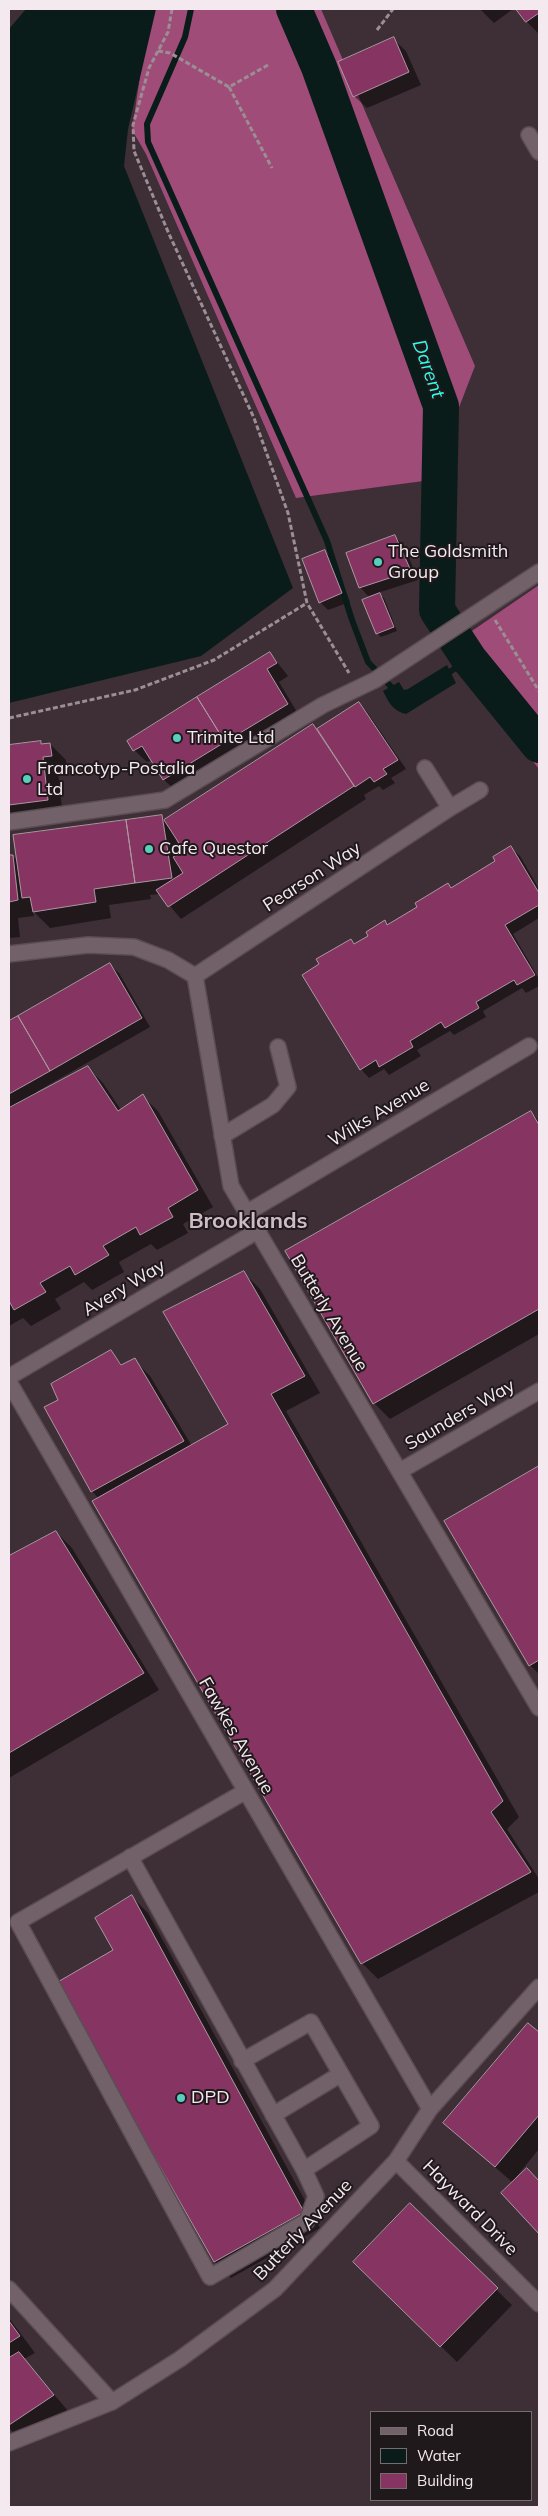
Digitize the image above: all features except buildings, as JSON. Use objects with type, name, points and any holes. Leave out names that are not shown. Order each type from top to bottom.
[{"type":"street","points":[[529,136],[539,152]]},
{"type":"street","points":[[9,822],[165,800],[323,705],[381,676],[539,572]]},
{"type":"street","points":[[425,768],[450,808]]},
{"type":"street","name":"Pearson Way","points":[[195,976],[480,790]]},
{"type":"street","points":[[9,954],[88,946],[134,947],[168,960],[195,976]]},
{"type":"street","name":"Butterly Avenue","points":[[195,976],[231,1186],[259,1230],[539,1708]]},
{"type":"street","name":"Wilks Avenue","points":[[248,1212],[529,1046]]},
{"type":"street","points":[[222,1136],[273,1105],[288,1087],[278,1047]]},
{"type":"street","name":"Avery Way","points":[[9,1378],[259,1230]]},
{"type":"street","name":"Fawkes Avenue","points":[[9,1382],[430,2108]]},
{"type":"street","name":"Saunders Way","points":[[400,1471],[539,1390]]},
{"type":"street","points":[[130,1857],[304,2170],[316,2196],[307,2221],[210,2277],[18,1922],[130,1857],[246,1791]]},
{"type":"street","name":"Butterly Avenue","points":[[9,2442],[112,2402],[180,2359],[275,2289],[396,2161],[430,2108],[539,1987]]},
{"type":"street","points":[[242,2061],[311,2022],[371,2126],[304,2170]]},
{"type":"street","points":[[273,2115],[341,2074]]},
{"type":"street","name":"Hayward Drive","points":[[396,2161],[539,2304]]},
{"type":"street","points":[[9,2289],[112,2402]]},
{"type":"path","points":[[172,9],[168,32],[149,68],[133,125],[134,151],[169,234],[254,418],[288,513],[307,603],[358,689]]},
{"type":"path","points":[[377,30],[393,9]]},
{"type":"path","points":[[158,51],[170,53],[229,87],[272,168]]},
{"type":"path","points":[[229,87],[268,65]]},
{"type":"path","points":[[9,718],[134,690],[214,660],[307,603]]},
{"type":"path","points":[[488,607],[539,691]]},
{"type":"shaded area","points":[[150,9],[321,9],[475,366],[431,480],[296,498],[146,154],[132,130]]},
{"type":"shaded area","points":[[539,585],[539,769],[467,679],[466,635]]},
{"type":"water","points":[[26,9],[156,9],[128,129],[124,166],[293,588],[201,656],[9,703],[9,29]]},
{"type":"water","points":[[447,665],[456,683],[406,714],[392,706],[383,691],[399,682],[404,690],[408,689]]},
{"type":"waterway","points":[[191,9],[185,37],[147,124],[148,142],[327,541],[352,620],[368,662],[396,692]]},
{"type":"waterway","name":"Darent","points":[[294,9],[319,67],[441,406],[437,610],[469,659],[539,745]]},
{"type":"waterway","points":[[445,675],[469,659]]},
{"type":"place","name":"The Goldsmith Group","points":[[378,562]]},
{"type":"place","name":"Trimite Ltd","points":[[177,738]]},
{"type":"place","name":"Francotyp-Postalia Ltd","points":[[27,779]]},
{"type":"place","name":"Cafe Questor","points":[[149,849]]},
{"type":"place","name":"DPD","points":[[181,2098]]},
{"type":"district","name":"Brooklands","points":[[248,1221]]}]
